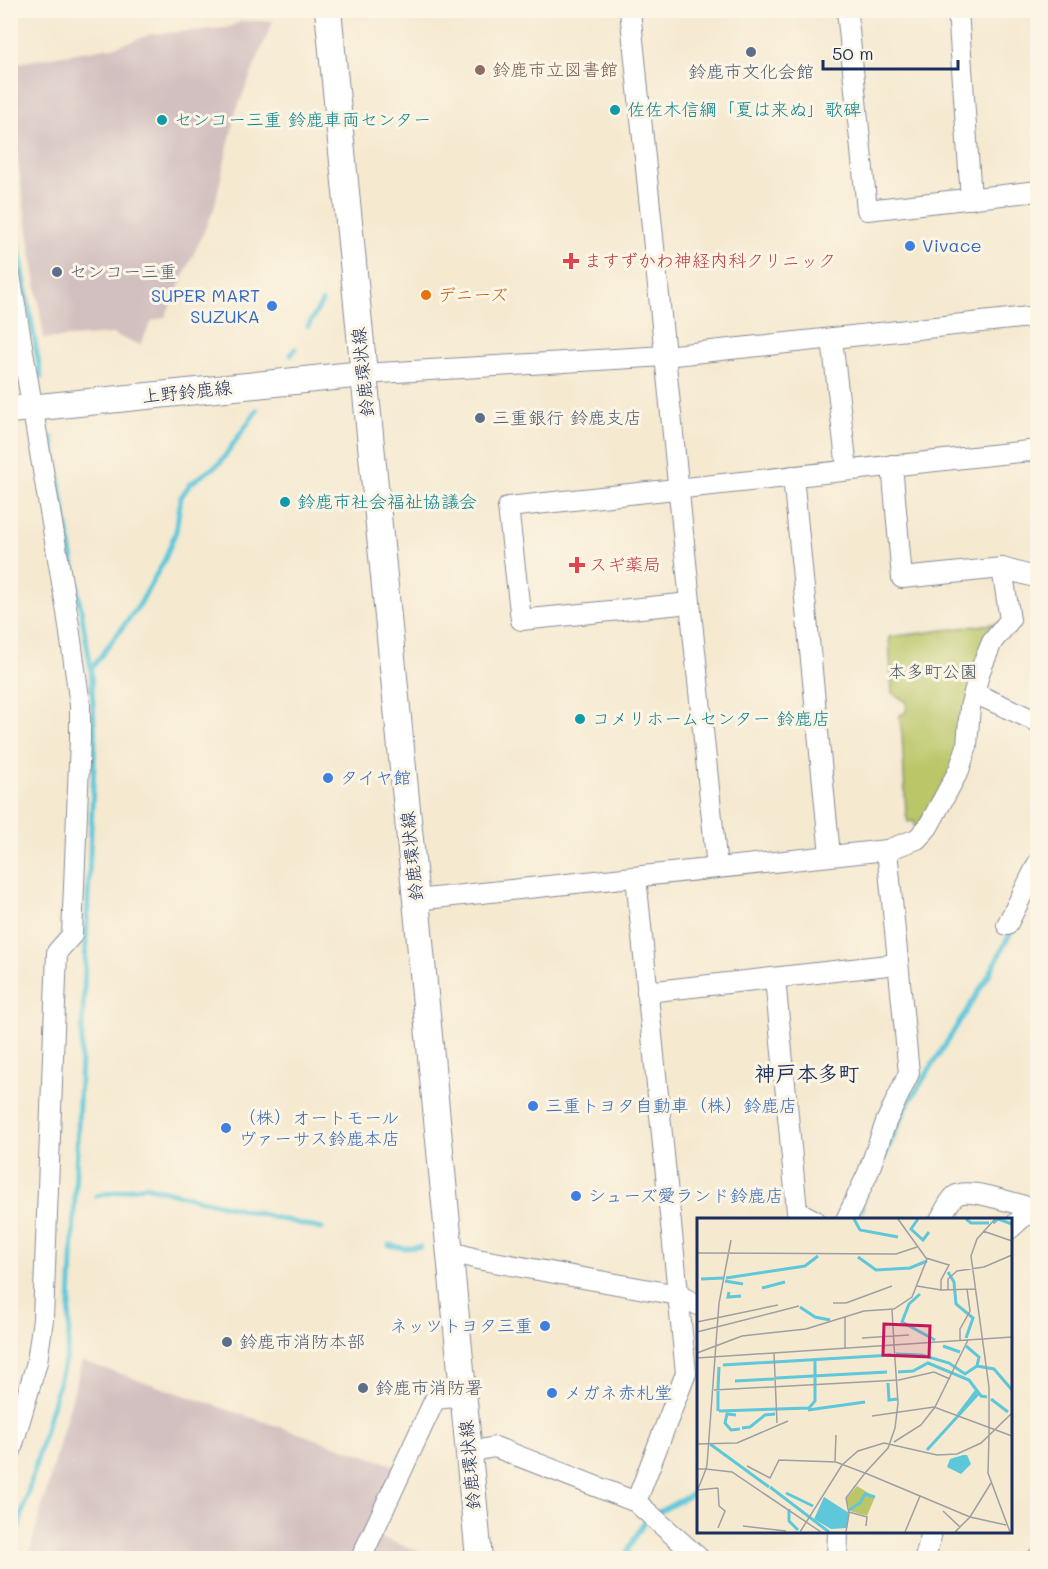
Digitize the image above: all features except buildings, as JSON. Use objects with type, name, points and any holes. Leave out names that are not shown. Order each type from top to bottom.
[{"type":"main road","name":"鈴鹿環状線","points":[[328,10],[479,1558]]},
{"type":"main road","name":"上野鈴鹿線","points":[[22,409],[363,374]]},
{"type":"street","points":[[630,10],[717,867]]},
{"type":"street","points":[[847,10],[867,210],[1038,191]]},
{"type":"street","points":[[958,10],[971,199]]},
{"type":"street","points":[[10,275],[22,409],[77,680],[80,739],[72,936],[57,952],[43,1318],[37,1362],[10,1454]]},
{"type":"street","points":[[363,374],[665,356],[1038,316]]},
{"type":"street","points":[[832,339],[847,470]]},
{"type":"street","points":[[690,603],[521,620],[508,507],[1038,450]]},
{"type":"street","points":[[892,465],[902,578],[1002,568],[1038,578]]},
{"type":"street","points":[[793,476],[830,855]]},
{"type":"street","points":[[416,900],[887,850],[917,839],[928,827],[962,762],[967,746],[970,707],[980,671],[992,642],[1010,620],[1002,568]]},
{"type":"street","points":[[974,693],[1038,722]]},
{"type":"street","points":[[847,1218],[868,1173],[886,1122],[909,1073],[887,850]]},
{"type":"street","points":[[1007,925],[1038,863]]},
{"type":"street","points":[[636,877],[686,1373],[640,1505]]},
{"type":"street","points":[[647,992],[897,964]]},
{"type":"street","points":[[775,978],[797,1211],[810,1218]]},
{"type":"street","points":[[941,1218],[953,1197],[961,1193],[994,1198],[1038,1211]]},
{"type":"street","points":[[1012,1228],[1023,1217],[1038,1211]]},
{"type":"street","points":[[449,1251],[477,1259],[678,1295],[697,1304]]},
{"type":"street","points":[[361,1558],[435,1399],[463,1396]]},
{"type":"street","points":[[469,1452],[495,1447],[640,1505],[699,1558]]},
{"type":"street","points":[[837,1558],[838,1533]]},
{"type":"street","points":[[925,1558],[932,1533]]},
{"type":"shaded area","points":[[242,21],[273,21],[236,111],[214,209],[165,317],[152,321],[140,345],[112,334],[44,339],[11,116],[11,64],[117,46],[151,34],[226,28]]},
{"type":"shaded area","points":[[82,1361],[400,1467],[370,1534],[430,1555],[450,1553],[451,1558],[28,1558]]},
{"type":"green space","name":"本多町公園","points":[[1001,623],[955,768],[915,830],[914,821],[908,822],[906,814],[899,716],[906,712],[907,702],[892,693],[889,637]]},
{"type":"waterway","points":[[10,198],[41,377]]},
{"type":"waterway","points":[[308,326],[322,302]]},
{"type":"waterway","points":[[291,355],[295,349]]},
{"type":"waterway","points":[[91,669],[140,604],[165,559],[176,531],[181,497],[190,484],[220,463],[257,410]]},
{"type":"waterway","points":[[10,1556],[68,1350],[95,741],[91,669],[52,437]]},
{"type":"waterway","points":[[878,1171],[909,1102],[989,975],[1013,928]]},
{"type":"waterway","points":[[96,1196],[145,1186],[322,1229]]},
{"type":"waterway","points":[[858,1218],[863,1207]]},
{"type":"waterway","points":[[389,1245],[403,1248],[420,1247]]},
{"type":"waterway","points":[[655,1514],[697,1492]]},
{"type":"waterway","points":[[625,1558],[647,1518]]},
{"type":"place","name":"鈴鹿市文化会館","points":[[751,52]]},
{"type":"place","name":"鈴鹿市立図書館","points":[[480,70]]},
{"type":"place","name":"佐佐木信綱「夏は来ぬ」歌碑","points":[[615,110]]},
{"type":"place","name":"センコー三重 鈴鹿車両センター","points":[[162,120]]},
{"type":"place","name":"Vivace","points":[[910,246]]},
{"type":"place","name":"ますずかわ神経内科クリニック","points":[[571,261]]},
{"type":"place","name":"センコー三重","points":[[57,272]]},
{"type":"place","name":"デニーズ","points":[[426,295]]},
{"type":"place","name":"SUPER MART SUZUKA","points":[[272,306]]},
{"type":"place","name":"三重銀行 鈴鹿支店","points":[[480,418]]},
{"type":"place","name":"鈴鹿市社会福祉協議会","points":[[285,502]]},
{"type":"place","name":"スギ薬局","points":[[577,565]]},
{"type":"place","name":"コメリホームセンター 鈴鹿店","points":[[580,719]]},
{"type":"place","name":"タイヤ館","points":[[328,778]]},
{"type":"place","name":"三重トヨタ自動車（株）鈴鹿店","points":[[533,1106]]},
{"type":"place","name":"（株）オートモール ヴァーサス鈴鹿本店","points":[[226,1128]]},
{"type":"place","name":"シューズ愛ランド鈴鹿店","points":[[576,1196]]},
{"type":"place","name":"ネッツトヨタ三重","points":[[545,1326]]},
{"type":"place","name":"鈴鹿市消防本部","points":[[227,1342]]},
{"type":"place","name":"鈴鹿市消防署","points":[[363,1388]]},
{"type":"place","name":"メガネ赤札堂","points":[[552,1393]]},
{"type":"district","name":"神戸本多町","points":[[807,1074]]}]
